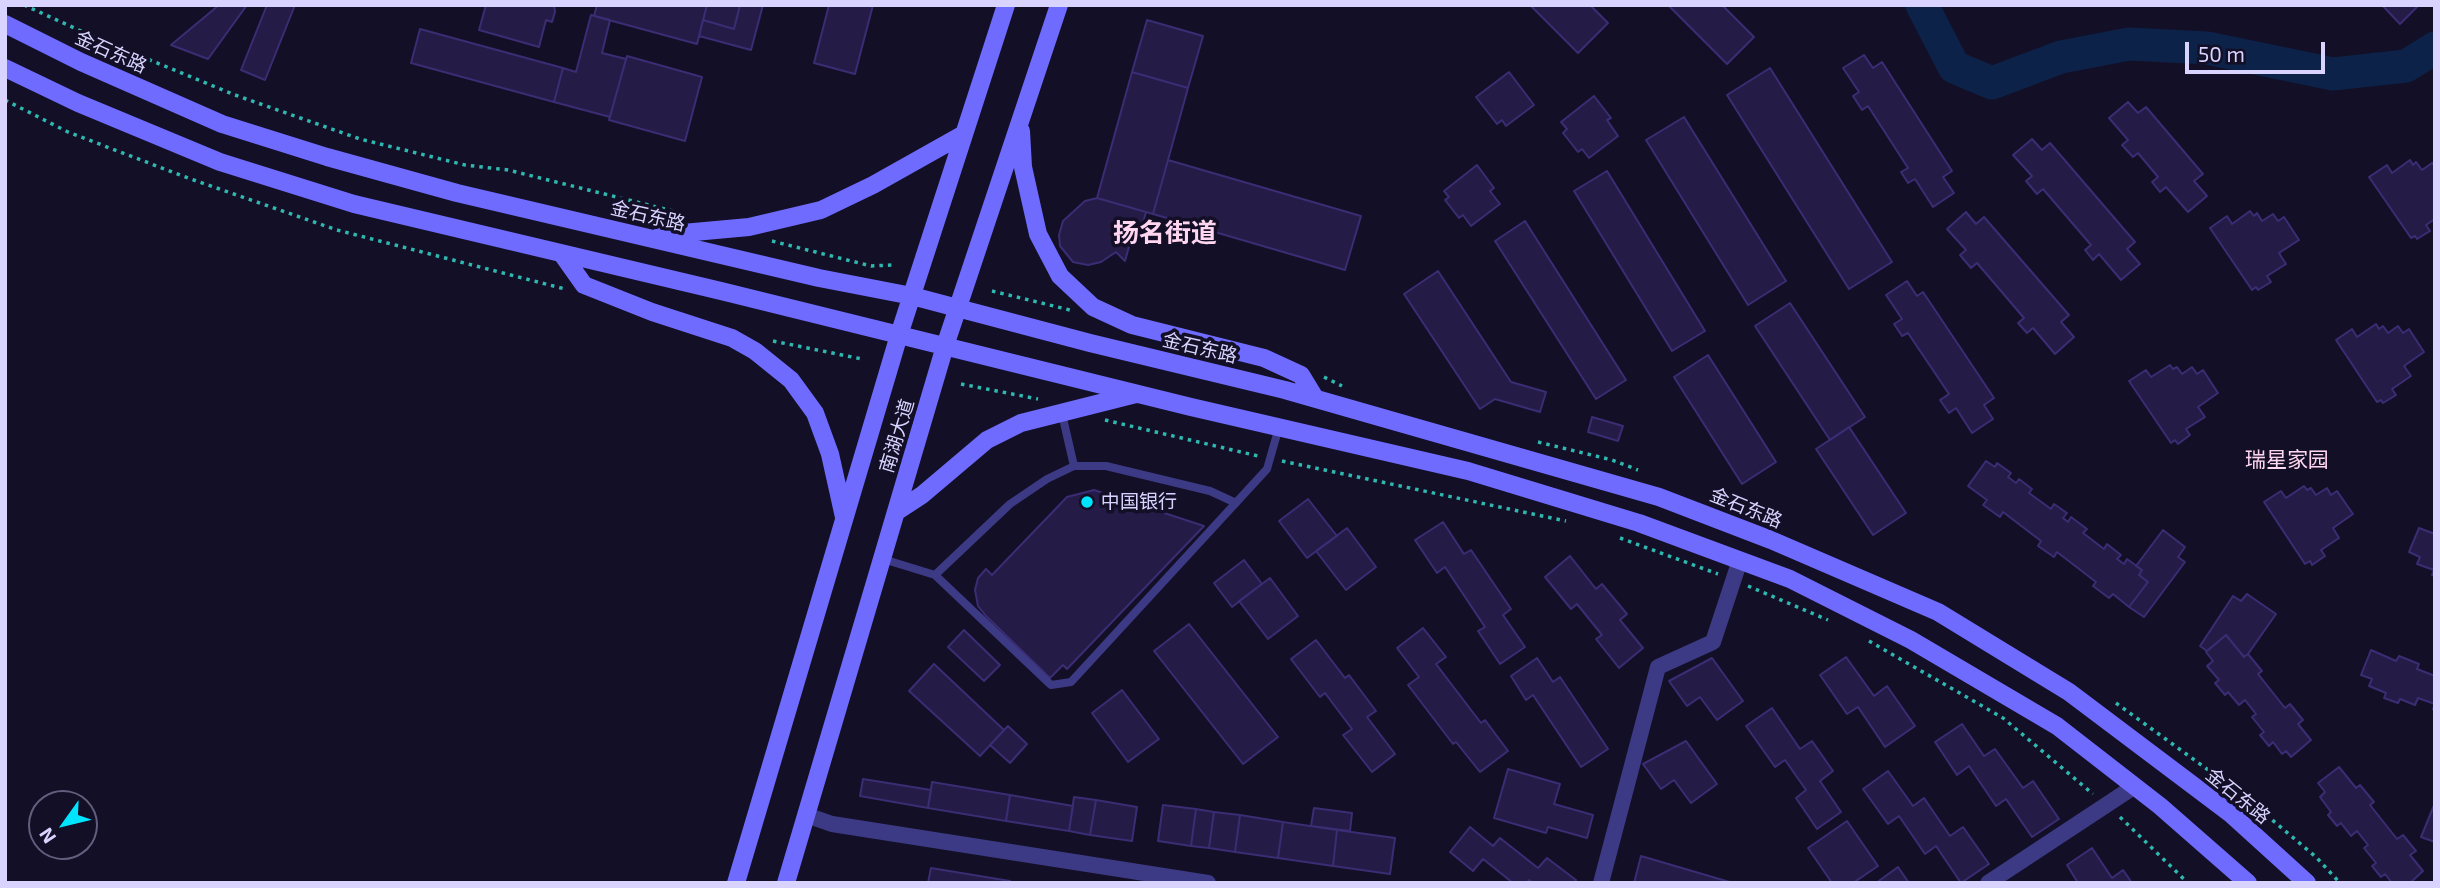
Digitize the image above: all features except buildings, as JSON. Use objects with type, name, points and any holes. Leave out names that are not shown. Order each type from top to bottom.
[{"type":"main road","name":"南湖大道","points":[[736,883],[899,335],[1006,5]]},
{"type":"main road","name":"南湖大道","points":[[786,883],[946,346],[1059,5]]},
{"type":"main road","name":"金石东路","points":[[5,24],[81,62],[222,124],[327,157],[457,193],[819,278],[912,296],[1315,398],[1659,496],[1771,540],[1938,612],[2069,692],[2231,814],[2307,883]]},
{"type":"main road","points":[[5,68],[78,103],[219,162],[354,204],[1137,394],[1468,471],[1639,523],[1790,579],[1911,640],[2057,726],[2135,786],[2248,883]]},
{"type":"main road","points":[[1020,122],[1023,167],[1029,200],[1038,234],[1059,276],[1093,307],[1132,325],[1264,358],[1301,374],[1315,398]]},
{"type":"main road","points":[[644,237],[749,227],[821,210],[873,185],[962,135]]},
{"type":"main road","points":[[562,254],[584,285],[652,312],[732,338],[755,351],[791,380],[815,413],[830,454],[845,518]]},
{"type":"main road","points":[[896,512],[922,495],[987,440],[1021,424],[1137,394]]},
{"type":"street","points":[[1601,883],[1658,667],[1713,642],[1740,560]]},
{"type":"street","points":[[1988,883],[2135,786]]},
{"type":"street","points":[[806,815],[832,824],[1208,883]]},
{"type":"lane","points":[[1069,412],[1074,466]]},
{"type":"lane","points":[[882,559],[935,575],[1051,685],[1071,682],[1267,469],[1279,427]]},
{"type":"lane","points":[[935,575],[1010,504],[1047,479],[1074,466],[1106,466],[1210,491],[1236,503]]},
{"type":"path","name":"金石东路","points":[[24,5],[235,95],[360,139],[465,165],[508,170],[690,216]]},
{"type":"path","points":[[5,100],[68,132],[188,178],[329,227],[573,291]]},
{"type":"path","points":[[768,240],[871,266],[893,265]]},
{"type":"path","points":[[773,341],[862,359]]},
{"type":"path","points":[[961,384],[1046,401]]},
{"type":"path","points":[[1069,412],[1574,523]]},
{"type":"path","points":[[1611,535],[1733,580],[1835,623]]},
{"type":"path","points":[[1860,636],[2003,718],[2106,805],[2188,883]]},
{"type":"waterway","points":[[1922,5],[1954,67],[1992,83],[2061,57],[2129,44],[2207,48],[2333,74],[2406,66],[2435,48]]},
{"type":"place","name":"中国银行","points":[[1087,502]]},
{"type":"district","name":"扬名街道","points":[[1165,233]]},
{"type":"district","name":"瑞星家园","points":[[2287,460]]}]
